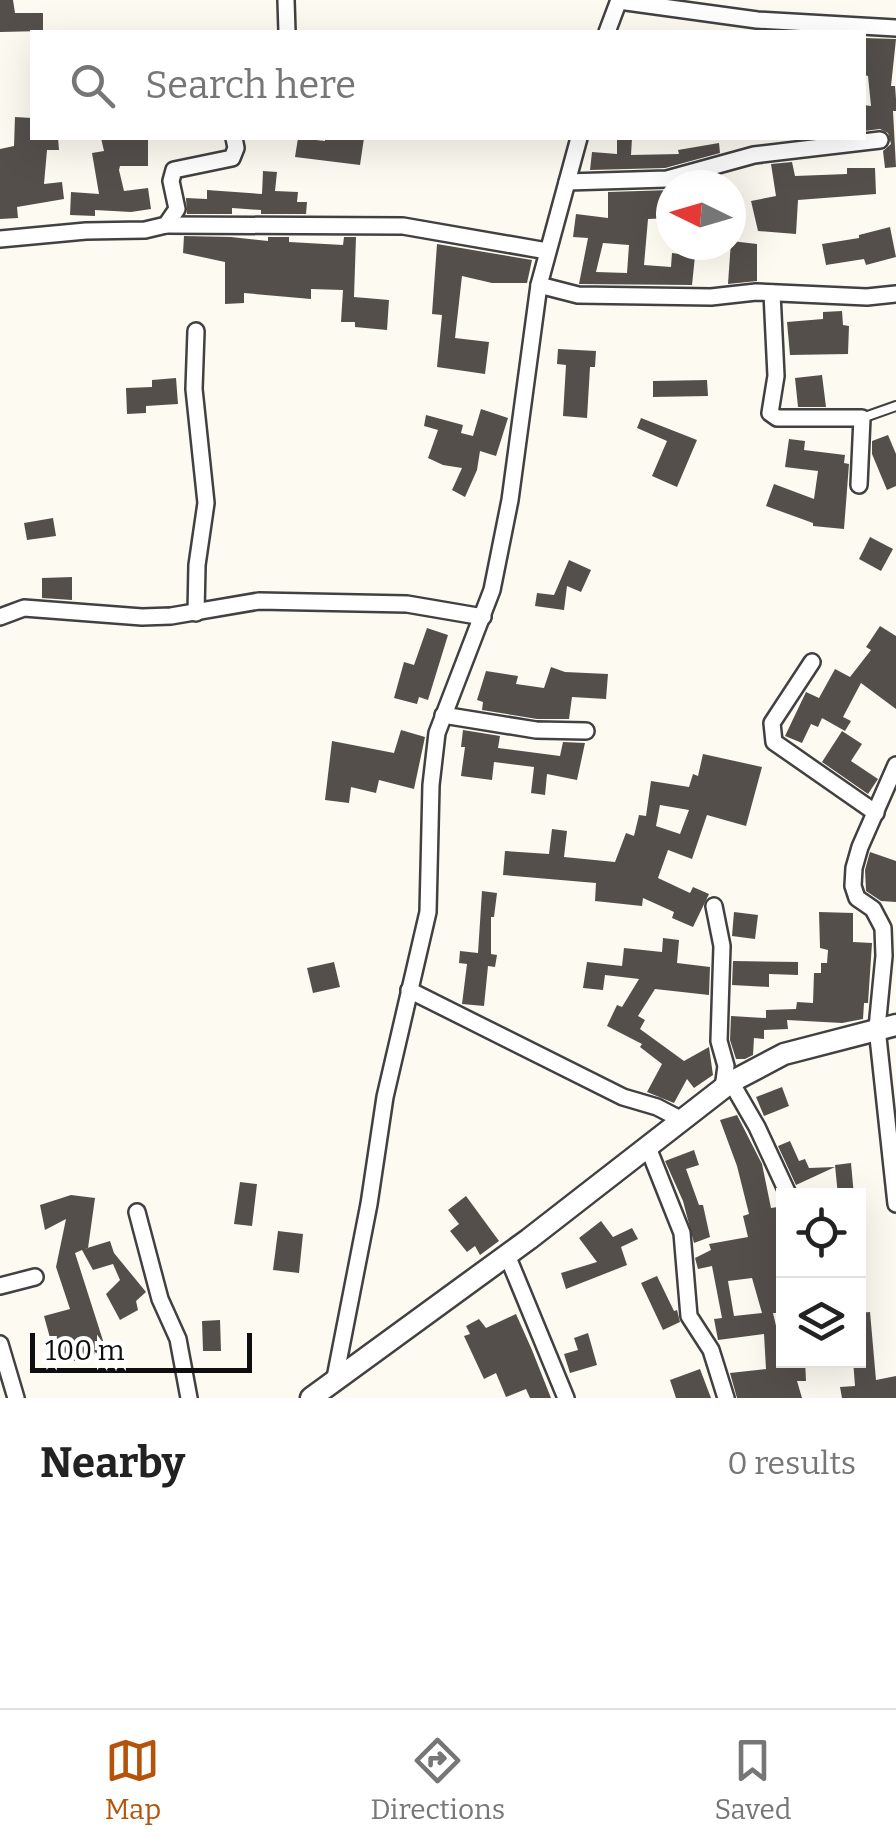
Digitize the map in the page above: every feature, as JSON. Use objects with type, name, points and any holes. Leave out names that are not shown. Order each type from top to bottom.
[{"type":"street","points":[[286,0],[287,30]]},
{"type":"street","points":[[608,30],[619,1],[757,20],[896,28]]},
{"type":"street","points":[[166,226],[178,208],[172,181],[174,170],[232,158],[234,140]]},
{"type":"street","points":[[335,1378],[370,1204],[386,1097],[428,912],[432,762],[443,715],[483,616],[497,567],[539,285],[578,140]]},
{"type":"street","points":[[567,182],[668,178],[754,155],[880,140]]},
{"type":"street","points":[[0,239],[166,226],[403,226],[547,250]]},
{"type":"street","points":[[539,285],[578,295],[896,294]]},
{"type":"street","points":[[772,292],[776,376],[770,413],[776,418],[862,418],[859,485]]},
{"type":"street","points":[[196,331],[194,389],[206,503],[196,565],[196,612]]},
{"type":"street","points":[[0,617],[24,608],[142,617],[258,602],[407,604],[483,616]]},
{"type":"street","points":[[812,662],[772,724],[774,742],[876,813]]},
{"type":"street","points":[[443,715],[536,730],[586,732]]},
{"type":"street","points":[[896,765],[857,858],[853,886],[858,898],[879,917],[883,928],[896,1204]]},
{"type":"street","points":[[714,906],[722,946],[718,1041],[727,1085],[757,1126],[785,1188]]},
{"type":"street","points":[[409,990],[622,1097],[657,1107],[682,1120]]},
{"type":"street","points":[[311,1398],[507,1255],[727,1085],[784,1054],[886,1027]]},
{"type":"street","points":[[647,1145],[682,1233],[689,1316],[711,1350],[726,1398]]},
{"type":"street","points":[[137,1212],[160,1299],[176,1330],[189,1398]]},
{"type":"street","points":[[507,1255],[566,1398]]},
{"type":"street","points":[[0,1286],[35,1276]]},
{"type":"street","points":[[0,1344],[16,1398]]},
{"type":"lane","points":[[862,418],[896,406]]},
{"type":"building","points":[[0,0],[13,0],[15,13],[43,13],[43,30],[0,32]]},
{"type":"building","points":[[866,38],[896,39],[891,86],[895,86],[896,99],[896,167],[885,168],[883,151],[891,144],[888,133],[880,129],[866,131],[866,105],[871,106]]},
{"type":"building","points":[[15,117],[30,118],[30,140],[58,140],[59,150],[47,150],[44,184],[62,182],[64,199],[17,207],[18,218],[0,219],[0,149],[14,146]]},
{"type":"building","points":[[101,140],[148,140],[148,166],[120,166],[119,170],[124,191],[148,188],[151,209],[95,210],[95,216],[70,215],[71,192],[99,194],[92,153],[104,151]]},
{"type":"building","points":[[298,140],[364,140],[360,165],[295,157]]},
{"type":"building","points":[[617,140],[632,140],[631,155],[679,154],[678,150],[719,143],[720,153],[665,168],[590,170],[592,152],[617,154]]},
{"type":"building","points":[[792,162],[795,176],[847,174],[847,168],[875,168],[876,194],[798,200],[796,234],[758,231],[751,201],[776,196],[771,164]]},
{"type":"building","points":[[263,171],[277,172],[275,191],[298,192],[297,202],[307,202],[306,214],[261,214],[261,210],[232,208],[232,214],[187,214],[186,198],[207,199],[207,190],[262,194]]},
{"type":"building","points":[[656,190],[656,219],[648,219],[644,265],[671,267],[672,260],[695,260],[692,285],[579,284],[588,238],[573,237],[576,214],[608,218],[608,192]],"holes":[[[603,243],[629,245],[627,273],[596,272]]]},
{"type":"building","points":[[890,227],[896,257],[866,265],[864,259],[826,265],[822,244],[859,238]]},
{"type":"building","points":[[184,236],[268,241],[268,237],[289,237],[289,242],[343,245],[344,237],[356,237],[354,297],[389,300],[387,330],[341,322],[343,290],[311,289],[311,299],[244,293],[244,303],[225,304],[225,262],[183,253]]},
{"type":"building","points":[[746,243],[757,244],[757,281],[728,284],[730,260],[746,260]]},
{"type":"building","points":[[437,244],[532,260],[527,283],[492,283],[462,276],[455,338],[489,342],[485,374],[437,367],[442,315],[432,314]]},
{"type":"building","points":[[842,311],[843,325],[849,326],[848,354],[790,355],[787,322],[823,319],[823,312]]},
{"type":"building","points":[[558,349],[596,351],[595,367],[590,367],[587,418],[563,416],[566,365],[557,364]]},
{"type":"building","points":[[822,375],[826,407],[798,407],[795,378]]},
{"type":"building","points":[[176,378],[178,404],[146,406],[146,413],[127,414],[126,388],[152,387],[152,380]]},
{"type":"building","points":[[707,380],[708,396],[653,397],[653,381]]},
{"type":"building","points":[[481,409],[508,418],[496,456],[480,451],[477,470],[465,497],[452,490],[462,468],[428,458],[438,430],[424,426],[426,415],[463,425],[461,433],[473,436]]},
{"type":"building","points":[[641,418],[697,440],[677,487],[652,476],[667,441],[637,428]]},
{"type":"building","points":[[888,435],[896,454],[896,486],[887,490],[872,454],[872,441]]},
{"type":"building","points":[[789,439],[805,441],[804,450],[845,455],[844,463],[849,464],[844,529],[813,526],[766,506],[774,484],[814,499],[818,471],[785,467]]},
{"type":"building","points":[[53,518],[56,536],[27,540],[24,523]]},
{"type":"building","points":[[870,537],[893,549],[881,571],[859,559]]},
{"type":"building","points":[[569,560],[591,570],[581,592],[567,586],[564,610],[535,606],[537,593],[554,595]]},
{"type":"building","points":[[72,577],[72,600],[42,598],[42,578]]},
{"type":"building","points":[[880,626],[896,636],[896,709],[861,683],[843,717],[851,721],[845,731],[822,718],[818,727],[811,724],[802,743],[785,736],[806,692],[819,698],[835,669],[850,677],[871,650],[866,647]]},
{"type":"building","points":[[427,628],[448,635],[428,700],[419,697],[417,704],[394,698],[404,662],[414,665]]},
{"type":"building","points":[[551,667],[565,672],[608,674],[606,699],[572,697],[569,719],[537,719],[482,710],[483,702],[477,700],[486,671],[518,676],[516,684],[544,688]]},
{"type":"building","points":[[401,730],[425,737],[414,789],[379,780],[376,793],[351,787],[349,803],[325,800],[332,741],[394,753]]},
{"type":"building","points":[[463,730],[500,736],[498,748],[560,756],[563,742],[585,743],[577,780],[547,774],[545,795],[531,793],[534,767],[494,762],[492,780],[461,776]]},
{"type":"building","points":[[842,731],[862,744],[851,761],[878,779],[868,794],[822,762]]},
{"type":"building","points":[[703,754],[762,767],[746,826],[707,815],[692,859],[668,850],[658,878],[690,893],[693,887],[709,894],[693,927],[672,918],[674,912],[643,898],[642,906],[595,901],[596,883],[503,875],[505,851],[549,854],[552,829],[567,831],[564,857],[615,862],[626,833],[634,836],[639,815],[646,816],[651,781],[689,787],[693,774],[698,776]],"holes":[[[660,805],[689,810],[680,834],[656,826]]]},
{"type":"building","points":[[870,852],[896,861],[896,902],[881,901],[866,891],[865,870]]},
{"type":"building","points":[[482,891],[497,893],[491,917],[491,954],[497,955],[495,967],[488,966],[484,1006],[462,1004],[467,964],[459,963],[460,951],[478,953]]},
{"type":"building","points":[[734,912],[758,915],[755,939],[732,936]]},
{"type":"building","points":[[819,912],[853,913],[853,942],[872,943],[868,1003],[864,1003],[863,1019],[842,1023],[787,1020],[788,1029],[764,1030],[764,1039],[754,1038],[753,1055],[736,1059],[730,1040],[731,1016],[766,1018],[766,1010],[796,1009],[797,1002],[813,1003],[814,973],[821,973],[828,950],[820,948]]},
{"type":"building","points":[[663,938],[679,940],[677,963],[710,967],[709,995],[655,989],[638,1016],[645,1020],[640,1029],[684,1061],[709,1047],[713,1075],[694,1088],[687,1079],[674,1103],[647,1092],[662,1064],[640,1047],[642,1044],[607,1026],[617,1005],[622,1007],[639,979],[605,975],[603,990],[583,988],[587,962],[622,966],[624,948],[662,952]]},
{"type":"building","points":[[733,961],[798,962],[798,975],[769,974],[769,987],[732,985]]},
{"type":"building","points":[[334,962],[340,987],[313,993],[307,968]]},
{"type":"building","points":[[782,1087],[789,1106],[764,1116],[756,1097]]},
{"type":"building","points":[[737,1115],[762,1164],[771,1208],[776,1207],[773,1313],[776,1368],[805,1368],[806,1381],[797,1381],[802,1398],[737,1398],[730,1373],[766,1369],[764,1334],[718,1340],[714,1319],[722,1318],[712,1266],[698,1269],[695,1258],[711,1250],[709,1244],[748,1237],[743,1216],[749,1214],[720,1120]],"holes":[[[752,1278],[762,1313],[734,1316],[728,1281]]]},
{"type":"building","points":[[790,1141],[799,1161],[805,1159],[809,1168],[835,1167],[796,1185],[778,1146]]},
{"type":"building","points":[[694,1150],[699,1165],[686,1169],[699,1205],[703,1205],[710,1237],[694,1243],[683,1201],[665,1161]]},
{"type":"building","points":[[851,1163],[853,1188],[837,1188],[835,1165]]},
{"type":"building","points":[[240,1182],[257,1184],[252,1226],[234,1224]]},
{"type":"building","points":[[71,1195],[95,1198],[88,1248],[110,1241],[114,1253],[146,1292],[136,1301],[138,1310],[120,1320],[106,1294],[120,1280],[113,1264],[93,1270],[82,1250],[75,1253],[106,1350],[74,1361],[71,1352],[55,1356],[44,1316],[70,1309],[56,1267],[66,1219],[45,1230],[40,1205]]},
{"type":"building","points":[[466,1196],[499,1241],[480,1255],[475,1246],[467,1252],[450,1231],[459,1224],[448,1210]]},
{"type":"building","points":[[601,1221],[613,1237],[632,1228],[638,1239],[621,1247],[627,1265],[566,1289],[561,1273],[597,1262],[579,1238]]},
{"type":"building","points":[[278,1231],[303,1234],[299,1273],[273,1270]]},
{"type":"building","points":[[657,1276],[680,1322],[663,1330],[641,1283]]},
{"type":"building","points":[[866,1312],[870,1312],[876,1380],[896,1376],[896,1398],[842,1398],[840,1387],[855,1386],[854,1368],[866,1368]]},
{"type":"building","points":[[516,1314],[551,1398],[530,1398],[526,1389],[506,1397],[496,1373],[484,1379],[464,1336],[470,1334],[466,1326],[479,1319],[486,1328]]},
{"type":"building","points":[[220,1320],[221,1351],[203,1351],[202,1321]]},
{"type":"building","points":[[588,1333],[597,1365],[570,1373],[564,1354],[578,1350],[574,1338]]},
{"type":"building","points":[[700,1369],[711,1398],[676,1398],[670,1380]]}]
